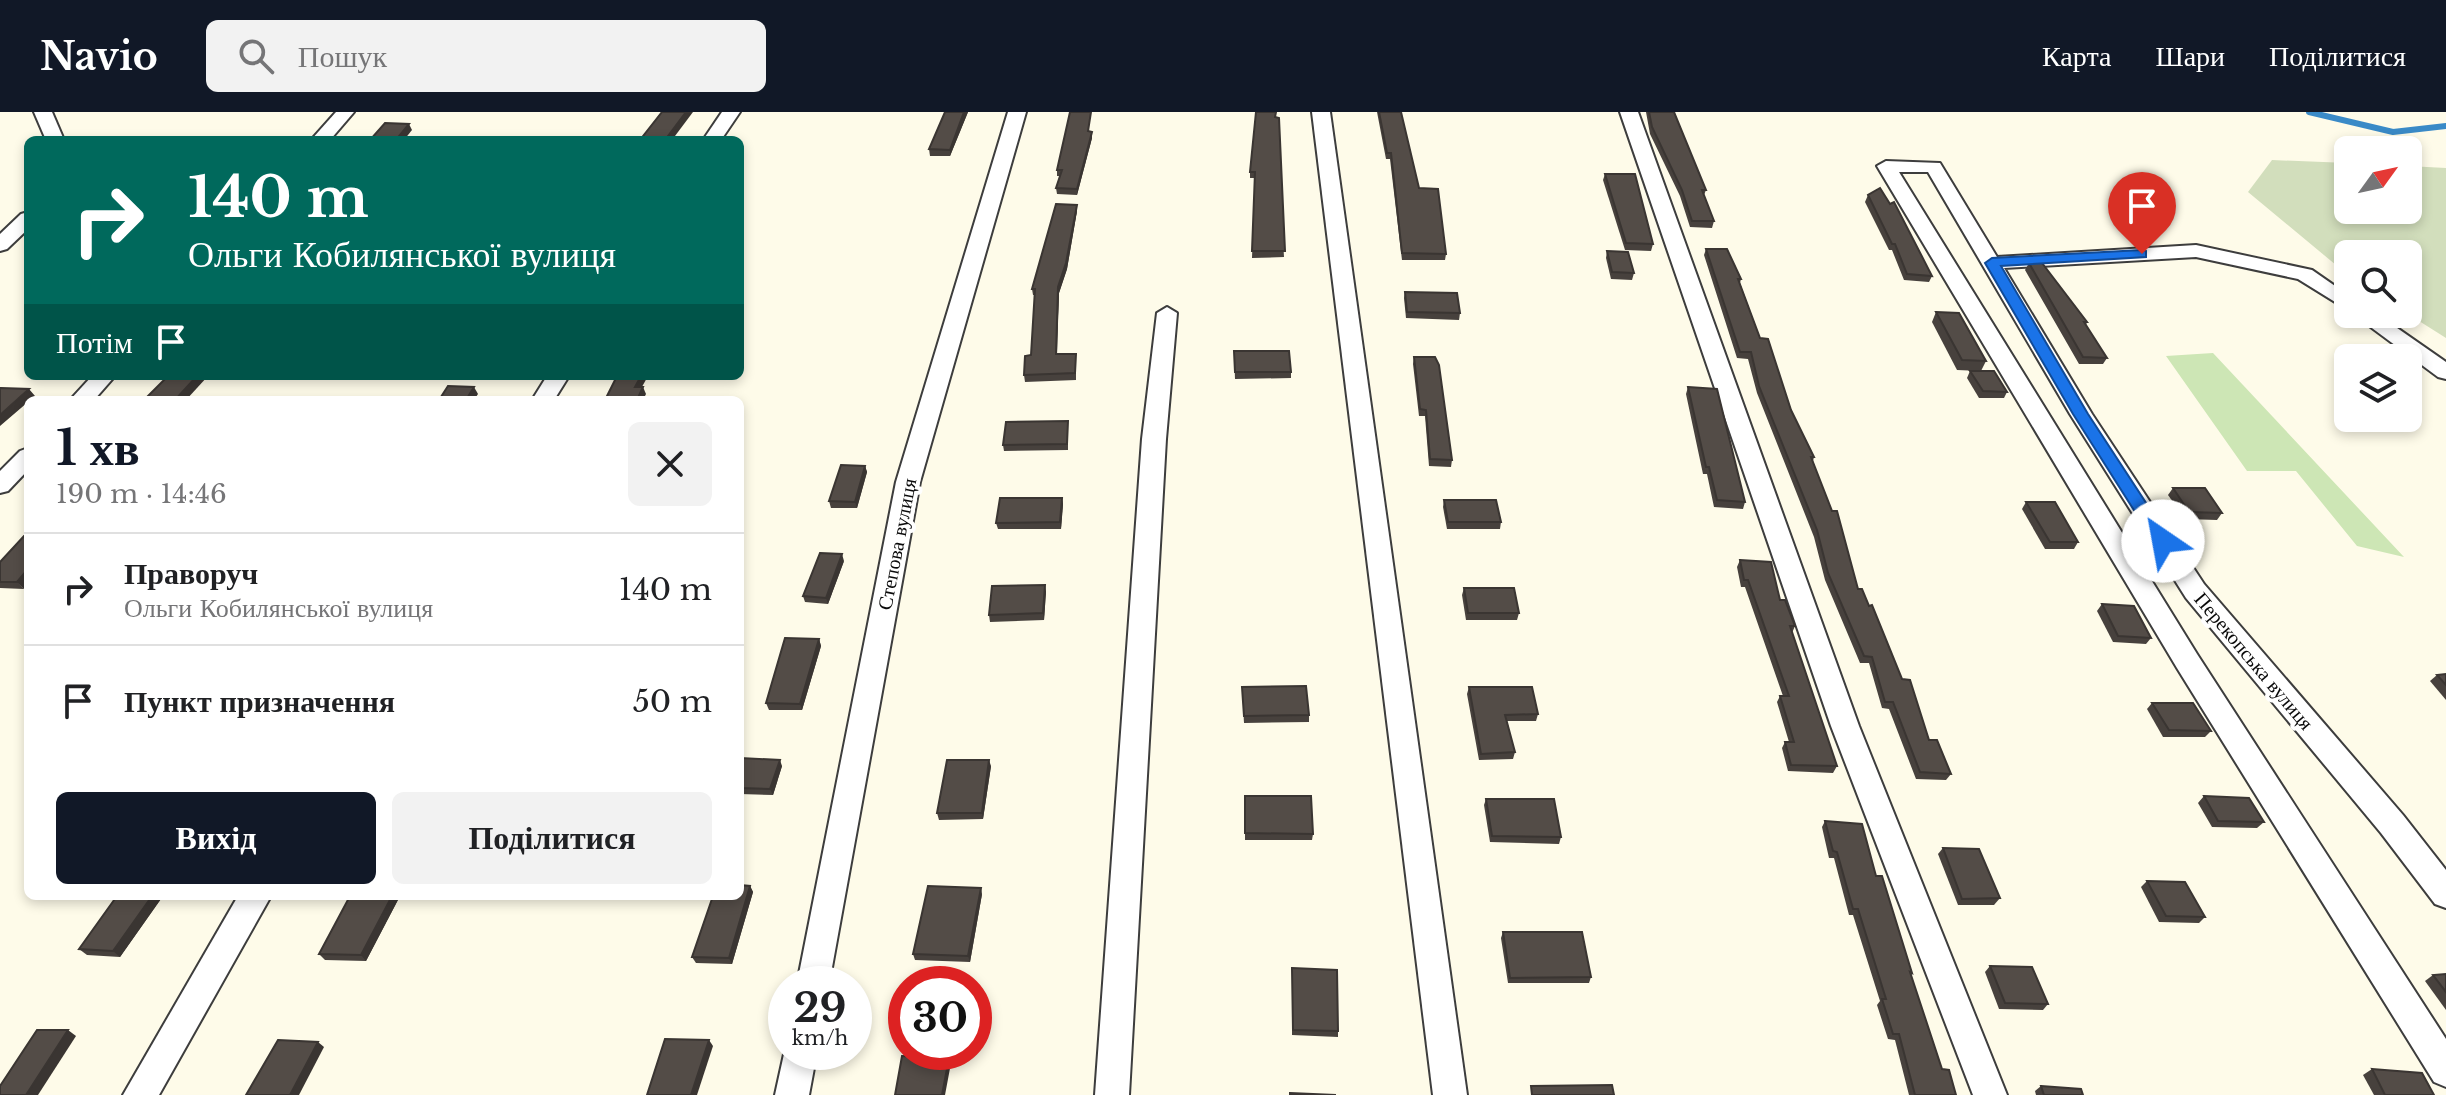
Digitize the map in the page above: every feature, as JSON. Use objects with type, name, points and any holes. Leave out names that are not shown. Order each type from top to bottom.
[{"type":"street","points":[[43,112],[53,136]]},
{"type":"street","points":[[324,136],[345,112]]},
{"type":"street","points":[[715,136],[731,112]]},
{"type":"street","name":"Степова вулиця","points":[[816,966],[908,482],[1017,112]]},
{"type":"street","points":[[1321,112],[1450,1095]]},
{"type":"street","points":[[1629,112],[1845,726],[1990,1095]]},
{"type":"street","name":"Перекопська вулиця","points":[[2035,412],[1886,166],[1934,167],[2081,414],[2195,591],[2392,824],[2446,894]]},
{"type":"street","points":[[0,245],[24,222]]},
{"type":"street","points":[[1992,263],[2196,251],[2305,274],[2334,294]]},
{"type":"street","points":[[1112,1095],[1154,439],[1167,313]]},
{"type":"street","points":[[2383,328],[2446,372]]},
{"type":"street","points":[[85,396],[100,380]]},
{"type":"street","points":[[2035,412],[2081,414]]},
{"type":"street","points":[[2035,412],[2187,661],[2446,1070]]},
{"type":"street","points":[[0,485],[24,460]]},
{"type":"street","points":[[140,1095],[253,900]]},
{"type":"street","points":[[792,1095],[797,1070]]},
{"type":"green space","points":[[2272,160],[2334,162],[2334,224],[2422,224],[2422,167],[2446,168],[2446,338],[2422,323],[2422,240],[2334,240],[2334,263],[2248,192]]},
{"type":"green space","points":[[2213,353],[2404,557],[2357,546],[2296,471],[2247,471],[2166,356]]},
{"type":"building","points":[[662,112],[686,112],[668,136],[643,136]]},
{"type":"building","points":[[945,112],[964,112],[950,150],[929,149]]},
{"type":"building","points":[[1070,112],[1091,112],[1088,131],[1092,132],[1077,189],[1056,188],[1062,170],[1057,170]]},
{"type":"building","points":[[1256,112],[1276,112],[1275,117],[1279,118],[1285,251],[1252,251],[1255,172],[1250,172]]},
{"type":"building","points":[[1379,112],[1401,112],[1419,188],[1438,189],[1446,254],[1402,253],[1391,153],[1387,153]]},
{"type":"building","points":[[1649,112],[1674,112],[1706,190],[1702,190],[1714,221],[1692,221],[1682,190],[1652,127]]},
{"type":"building","points":[[385,123],[409,124],[399,136],[374,136]]},
{"type":"building","points":[[1605,174],[1635,174],[1653,244],[1626,243]]},
{"type":"building","points":[[1880,188],[1890,204],[1894,202],[1932,276],[1907,274],[1895,244],[1892,244],[1868,195]]},
{"type":"building","points":[[1056,204],[1077,205],[1058,287],[1056,354],[1076,354],[1075,373],[1024,375],[1025,356],[1031,355],[1035,289],[1032,289]]},
{"type":"building","points":[[1706,249],[1727,249],[1741,279],[1738,279],[1760,338],[1768,339],[1791,410],[1814,457],[1811,457],[1832,511],[1837,511],[1858,589],[1862,589],[1869,606],[1872,605],[1902,679],[1910,680],[1929,740],[1937,740],[1951,774],[1920,772],[1893,702],[1885,702],[1872,657],[1864,656],[1828,573],[1817,530],[1759,386],[1751,352],[1740,352]]},
{"type":"building","points":[[1607,251],[1628,252],[1634,273],[1612,272]]},
{"type":"building","points":[[2029,263],[2042,263],[2087,322],[2084,322],[2107,358],[2083,357]]},
{"type":"building","points":[[1405,292],[1457,293],[1460,313],[1407,312]]},
{"type":"building","points":[[1936,312],[1959,313],[1986,361],[1962,360]]},
{"type":"building","points":[[1234,351],[1289,351],[1291,372],[1235,372]]},
{"type":"building","points":[[1414,357],[1435,357],[1439,365],[1452,460],[1430,459],[1426,410],[1420,409]]},
{"type":"building","points":[[1970,371],[1994,371],[2007,392],[1983,391]]},
{"type":"building","points":[[164,380],[193,380],[179,396],[148,396]]},
{"type":"building","points":[[615,380],[639,380],[635,387],[643,387],[639,396],[607,396]]},
{"type":"building","points":[[448,386],[474,387],[468,396],[442,396]]},
{"type":"building","points":[[1688,387],[1717,389],[1745,502],[1717,500],[1709,467],[1706,467]]},
{"type":"building","points":[[1,388],[29,389],[0,415]]},
{"type":"building","points":[[1068,421],[1067,444],[1003,445],[1006,422]]},
{"type":"building","points":[[841,465],[865,466],[855,502],[829,501]]},
{"type":"building","points":[[2173,488],[2205,488],[2222,513],[2189,512]]},
{"type":"building","points":[[1000,498],[1062,498],[1060,522],[996,523]]},
{"type":"building","points":[[1444,500],[1496,500],[1501,522],[1448,522]]},
{"type":"building","points":[[2026,502],[2055,502],[2078,542],[2050,542]]},
{"type":"building","points":[[24,536],[24,574],[17,582],[0,582],[0,562]]},
{"type":"building","points":[[820,553],[842,554],[826,598],[803,596]]},
{"type":"building","points":[[1740,560],[1771,562],[1780,600],[1785,600],[1795,626],[1790,626],[1837,766],[1791,765],[1785,742],[1794,742],[1780,696],[1789,696],[1748,580],[1744,580]]},
{"type":"building","points":[[1045,585],[1043,613],[989,615],[992,586]]},
{"type":"building","points":[[1464,588],[1514,588],[1519,613],[1468,613]]},
{"type":"building","points":[[2102,604],[2134,606],[2151,638],[2118,636]]},
{"type":"building","points":[[785,638],[819,639],[800,704],[766,703]]},
{"type":"building","points":[[2446,674],[2446,685],[2437,675]]},
{"type":"building","points":[[1306,686],[1309,715],[1244,716],[1242,687]]},
{"type":"building","points":[[1469,687],[1532,687],[1538,714],[1505,715],[1515,752],[1481,754]]},
{"type":"building","points":[[2152,703],[2193,703],[2211,731],[2169,730]]},
{"type":"building","points":[[744,758],[780,760],[770,789],[744,788]]},
{"type":"building","points":[[947,760],[989,760],[982,813],[937,813]]},
{"type":"building","points":[[1245,796],[1311,796],[1313,834],[1245,833]]},
{"type":"building","points":[[2204,796],[2249,798],[2264,822],[2218,821]]},
{"type":"building","points":[[1486,799],[1554,799],[1561,837],[1492,836]]},
{"type":"building","points":[[1825,821],[1862,824],[1876,876],[1882,876],[1942,1069],[1949,1070],[1956,1095],[1915,1095],[1899,1034],[1893,1034],[1882,999],[1886,999],[1858,909],[1853,909]]},
{"type":"building","points":[[1943,848],[1979,849],[2000,898],[1962,899]]},
{"type":"building","points":[[2147,881],[2185,882],[2205,917],[2166,916]]},
{"type":"building","points":[[744,885],[750,886],[729,958],[692,957],[712,900],[744,900]]},
{"type":"building","points":[[928,886],[981,888],[968,956],[913,954]]},
{"type":"building","points":[[114,900],[149,900],[113,951],[79,949]]},
{"type":"building","points":[[348,900],[390,900],[361,955],[319,954]]},
{"type":"building","points":[[1503,932],[1582,932],[1591,977],[1510,978]]},
{"type":"building","points":[[1990,966],[2032,967],[2048,1004],[2005,1003]]},
{"type":"building","points":[[1292,968],[1337,970],[1338,1031],[1293,1030]]},
{"type":"building","points":[[2446,974],[2446,992],[2433,975]]},
{"type":"building","points":[[37,1030],[68,1030],[26,1095],[0,1095],[0,1086]]},
{"type":"building","points":[[665,1039],[709,1040],[691,1095],[647,1095]]},
{"type":"building","points":[[278,1040],[318,1042],[290,1095],[246,1095]]},
{"type":"building","points":[[2372,1069],[2422,1073],[2434,1095],[2385,1095]]},
{"type":"building","points":[[899,1070],[947,1070],[942,1095],[895,1095]]},
{"type":"building","points":[[1612,1085],[1614,1095],[1532,1095],[1531,1086]]},
{"type":"building","points":[[2041,1086],[2081,1089],[2083,1095],[2044,1095]]},
{"type":"building","points":[[1290,1093],[1336,1095],[1290,1095]]},
{"type":"waterway","points":[[2309,112],[2393,132],[2446,126]]},
{"type":"route","points":[[2142,254],[1992,263],[2081,414],[2163,541]]}]
